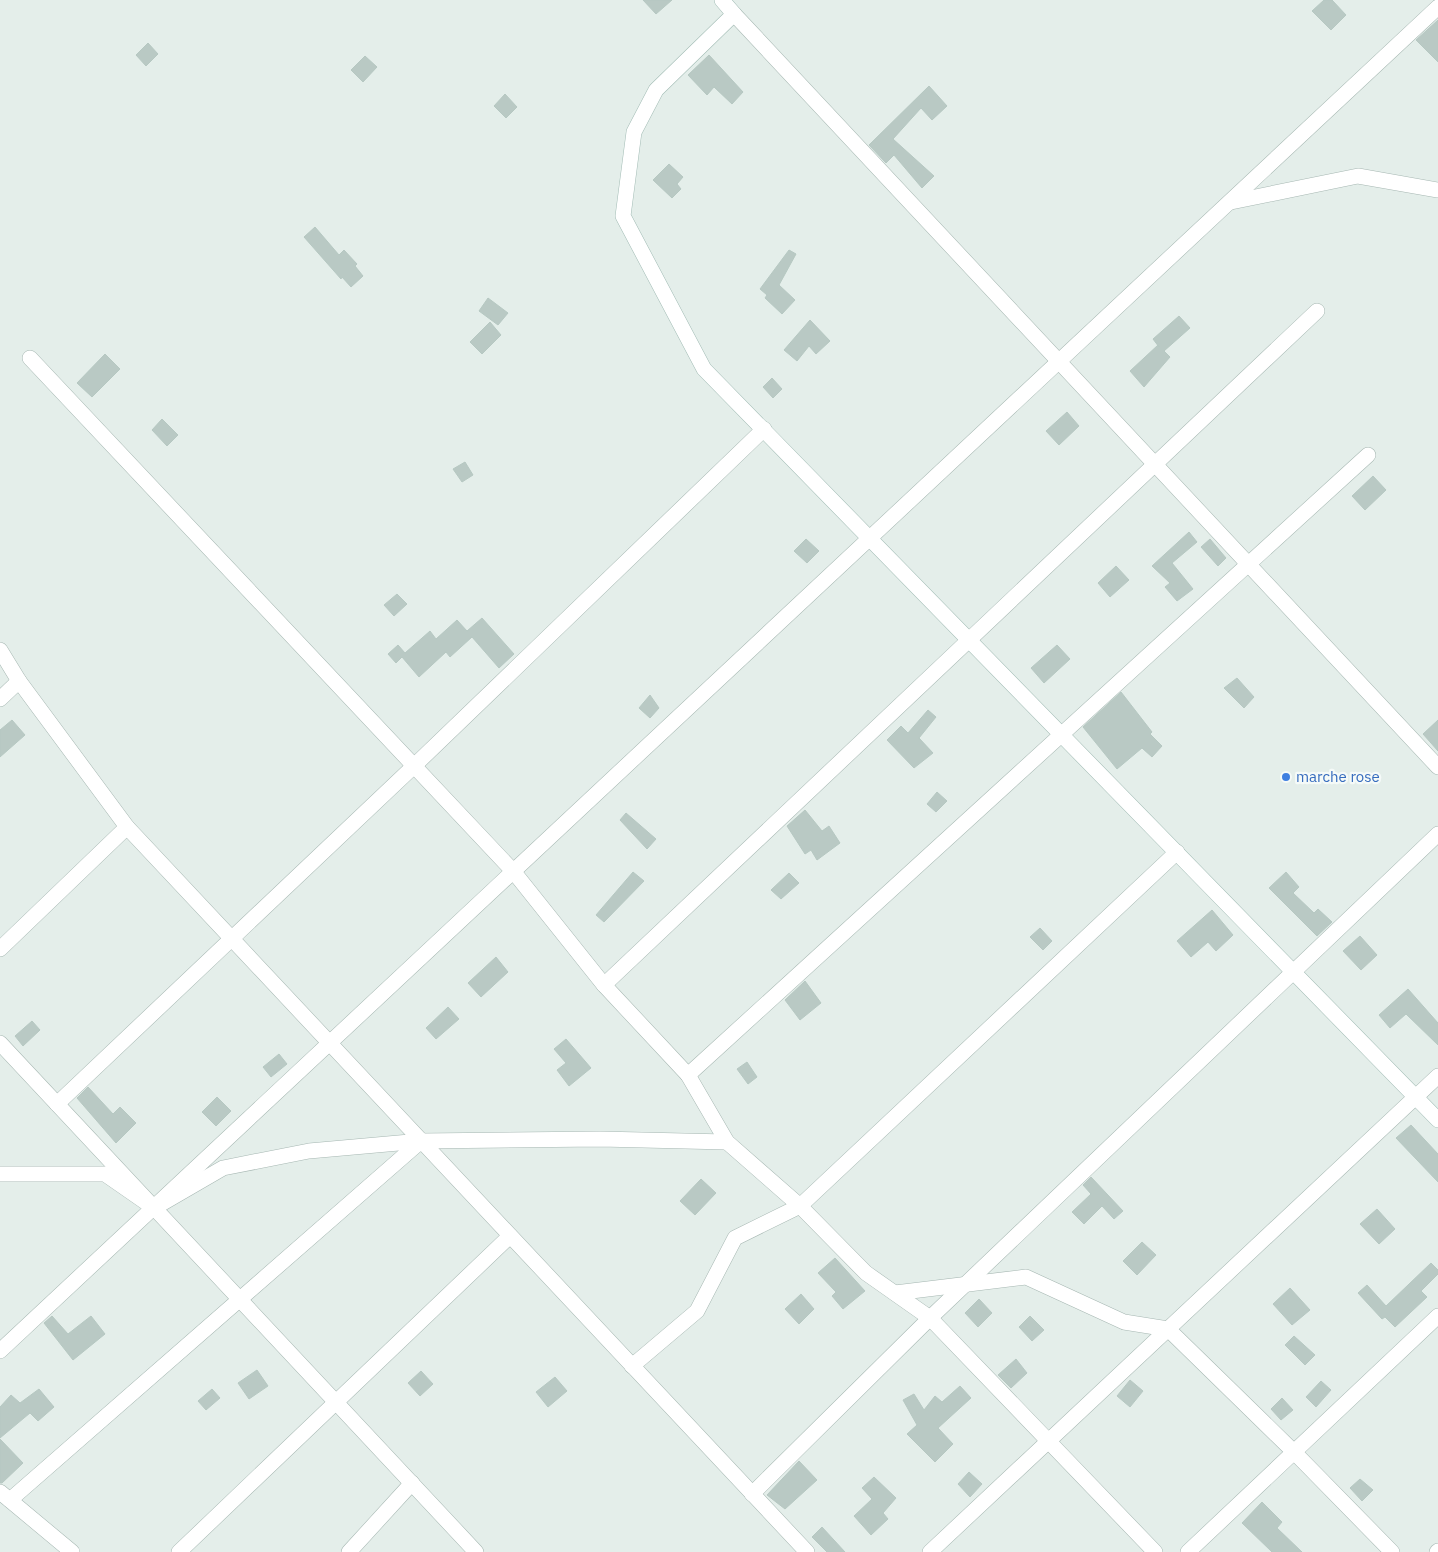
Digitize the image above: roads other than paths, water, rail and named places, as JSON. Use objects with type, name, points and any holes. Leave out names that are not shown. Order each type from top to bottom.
[{"type":"street","points":[[722,0],[1438,767]]},
{"type":"street","points":[[0,1351],[1438,7]]},
{"type":"street","points":[[734,14],[656,90],[634,132],[623,216],[704,369],[1438,1120]]},
{"type":"street","points":[[1231,202],[1358,176],[1438,190]]},
{"type":"street","points":[[604,985],[968,638],[1317,311]]},
{"type":"street","points":[[30,358],[513,871],[604,985],[688,1075],[727,1142],[800,1206],[866,1273],[930,1318],[1050,1440],[1155,1552]]},
{"type":"street","points":[[56,1104],[414,766],[764,429]]},
{"type":"street","points":[[688,1075],[1368,455]]},
{"type":"street","points":[[0,650],[20,681],[127,827],[806,1552]]},
{"type":"street","points":[[0,699],[20,681]]},
{"type":"street","points":[[0,949],[127,827]]},
{"type":"street","points":[[752,1494],[930,1318],[1438,834]]},
{"type":"street","points":[[632,1366],[697,1311],[735,1238],[800,1206],[1177,852]]},
{"type":"street","points":[[0,1043],[476,1552]]},
{"type":"street","points":[[930,1552],[1438,1076]]},
{"type":"street","points":[[154,1208],[223,1168],[309,1151],[421,1140],[600,1139],[727,1142]]},
{"type":"street","points":[[72,1552],[5,1496],[240,1299],[421,1140]]},
{"type":"street","points":[[0,1174],[105,1174],[154,1208]]},
{"type":"street","points":[[179,1552],[510,1236]]},
{"type":"street","points":[[895,1293],[1026,1277],[1124,1322],[1168,1329],[1294,1452],[1392,1552]]},
{"type":"street","points":[[1188,1552],[1438,1316]]},
{"type":"street","points":[[349,1552],[412,1483]]},
{"type":"place","name":"marche rose","points":[[1286,777]]}]
